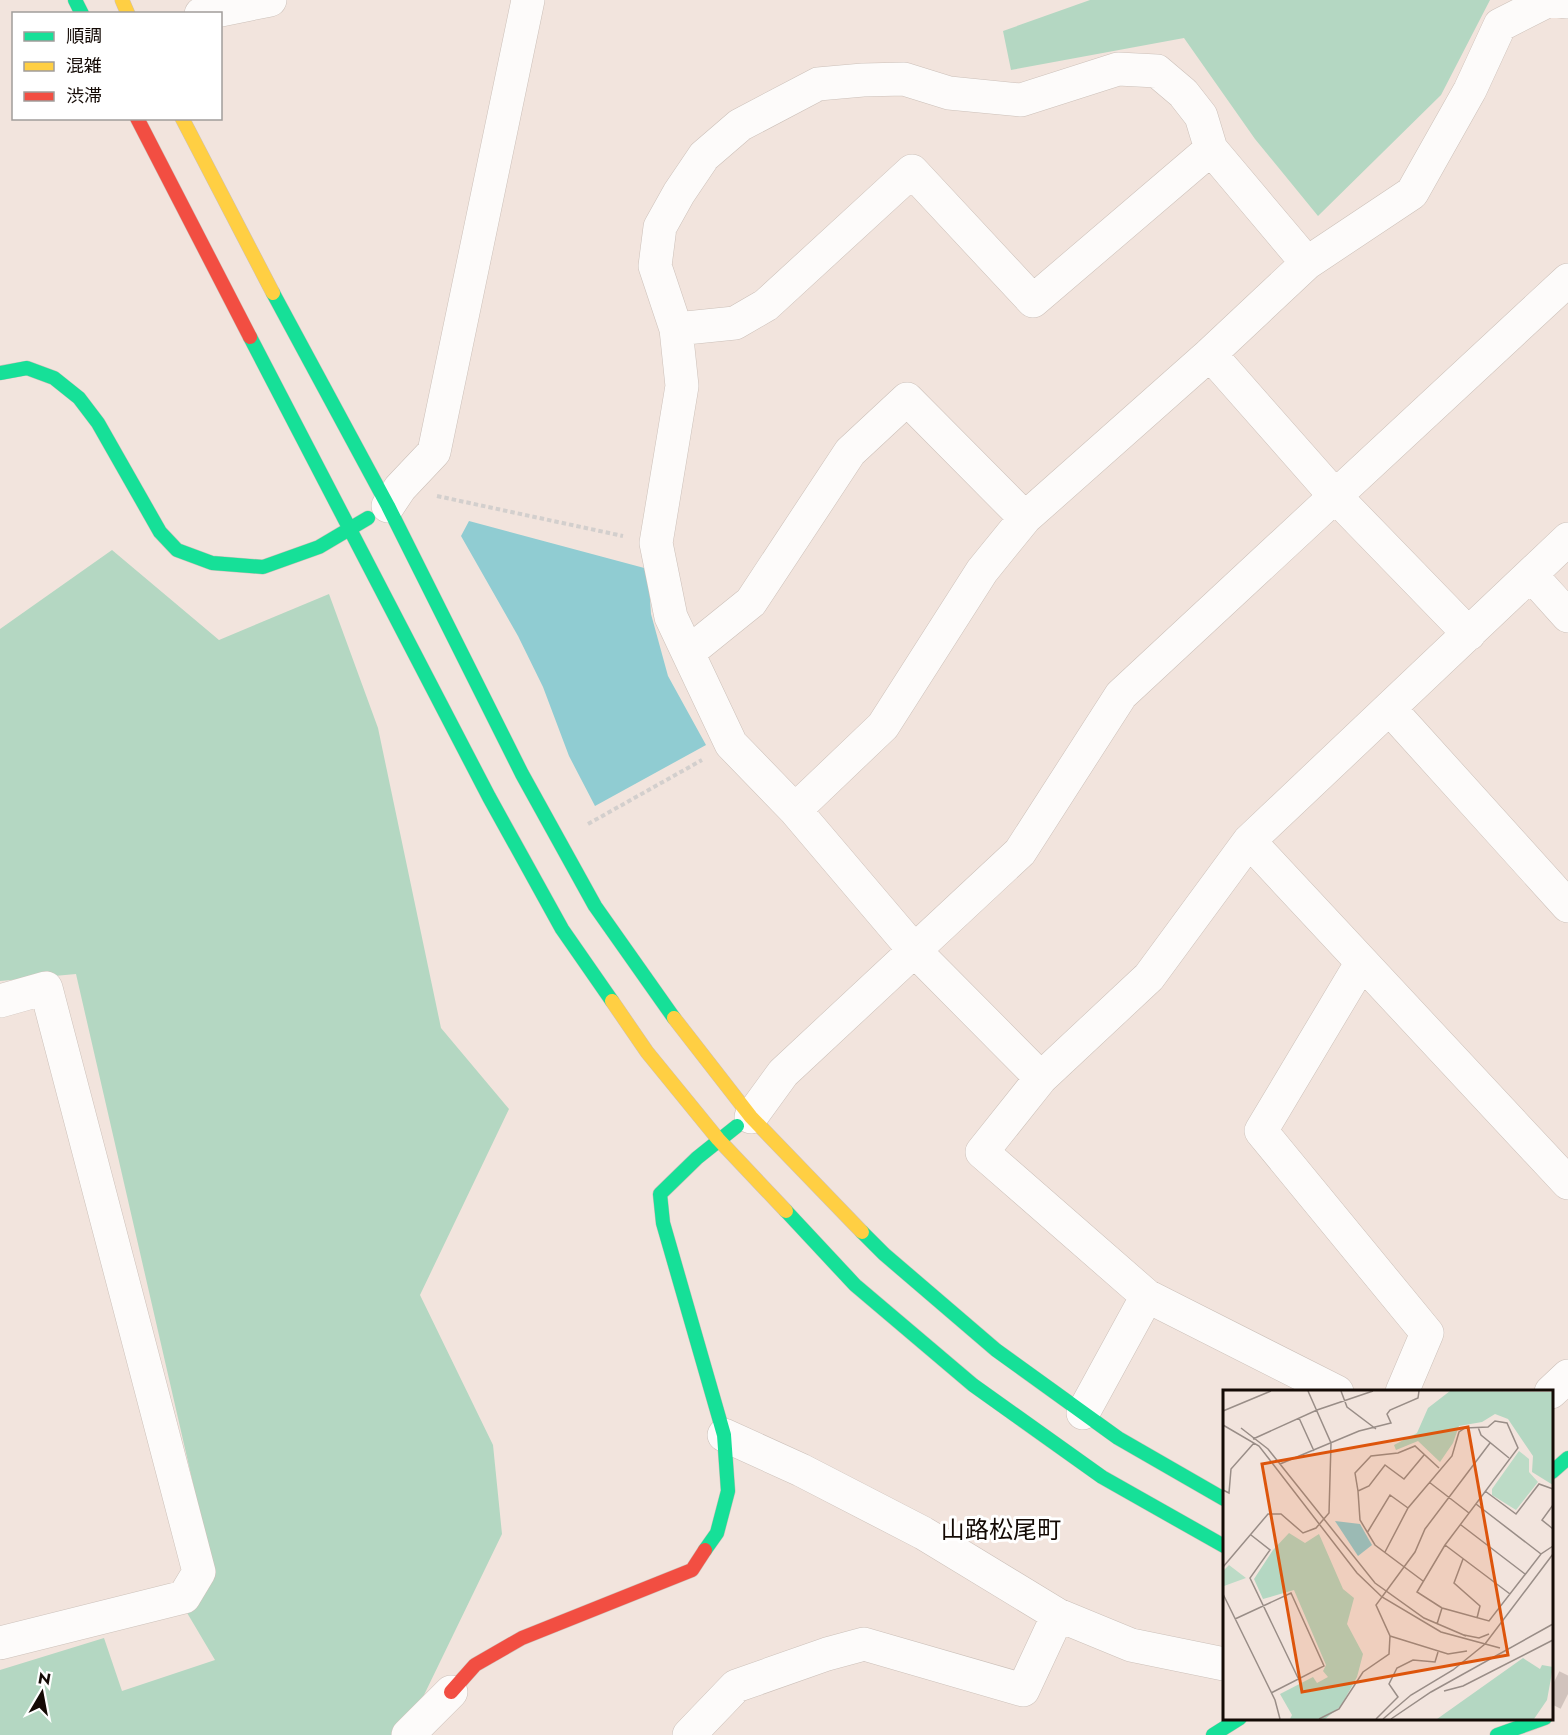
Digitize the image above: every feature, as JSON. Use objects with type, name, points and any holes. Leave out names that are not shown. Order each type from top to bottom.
[{"type":"main road","points":[[138,120],[489,797],[562,928],[647,1052],[718,1139],[855,1285],[972,1385],[1102,1477],[1223,1545]]},
{"type":"main road","points":[[183,120],[255,260],[394,497],[522,774],[595,906],[682,1030],[751,1117],[884,1254],[996,1350],[1083,1413],[1118,1437],[1223,1498]]},
{"type":"main road","points":[[0,374],[27,369],[54,378],[79,398],[98,423],[160,532],[177,550],[212,563],[263,567],[319,547],[394,497]]},
{"type":"main road","points":[[451,1692],[475,1665],[522,1638],[692,1570],[717,1533],[728,1491],[724,1435],[663,1223],[660,1194],[718,1139],[751,1117]]},
{"type":"main road","points":[[1553,1470],[1568,1458]]},
{"type":"main road","points":[[1213,1735],[1238,1720]]},
{"type":"main road","points":[[1497,1735],[1542,1720]]},
{"type":"street","points":[[211,12],[270,0]]},
{"type":"street","points":[[394,497],[434,452],[528,0]]},
{"type":"street","points":[[795,810],[883,726],[982,571],[1024,518],[1210,354],[1307,263],[1412,193],[1470,90],[1500,25],[1550,0],[1568,2]]},
{"type":"street","points":[[1041,1078],[914,950],[795,810],[732,744],[671,617],[656,543],[682,386],[676,329],[656,266],[660,227],[678,193],[705,156],[740,125],[818,84],[904,79],[949,93],[1021,100],[1118,69],[1157,71],[1183,93],[1200,116],[1210,149],[1307,263]]},
{"type":"street","points":[[676,329],[735,323],[766,305],[912,171],[1033,301],[1210,149]]},
{"type":"street","points":[[751,1117],[783,1073],[1020,852],[1121,695],[1568,280]]},
{"type":"street","points":[[1210,354],[1335,497],[1469,634]]},
{"type":"street","points":[[689,652],[751,602],[850,452],[907,399],[1024,518]]},
{"type":"street","points":[[1333,1390],[1147,1296],[982,1152],[1041,1078],[1149,977],[1249,841],[1568,538]]},
{"type":"street","points":[[1531,575],[1568,616]]},
{"type":"street","points":[[1390,708],[1568,906]]},
{"type":"street","points":[[1249,841],[1568,1183]]},
{"type":"street","points":[[1362,962],[1261,1131],[1427,1333],[1403,1390]]},
{"type":"street","points":[[0,1001],[46,988],[199,1572],[184,1597],[0,1643]]},
{"type":"street","points":[[1083,1413],[1147,1296]]},
{"type":"street","points":[[1553,1390],[1568,1376]]},
{"type":"street","points":[[724,1435],[801,1470],[923,1533],[1058,1615],[1131,1646],[1223,1664]]},
{"type":"street","points":[[689,1735],[736,1686],[827,1654],[864,1644],[1023,1690],[1058,1615]]},
{"type":"street","points":[[408,1735],[451,1692]]},
{"type":"path","points":[[394,497],[656,543]]},
{"type":"path","points":[[559,840],[732,744]]},
{"type":"green space","points":[[1090,0],[1490,0],[1441,95],[1318,216],[1255,139],[1184,38],[1011,70],[1003,31]]},
{"type":"green space","points":[[112,550],[219,640],[329,594],[378,728],[441,1028],[509,1109],[420,1295],[493,1445],[502,1534],[424,1695],[392,1735],[0,1735],[0,1670],[104,1638],[122,1691],[215,1660],[183,1606],[212,1566],[76,974],[0,981],[0,629]]},
{"type":"water","points":[[469,521],[648,569],[651,614],[668,676],[706,745],[595,806],[569,756],[543,687],[518,636],[461,536]]},
{"type":"tunnel","points":[[1553,1686],[1568,1694]]},
{"type":"traffic: fast","points":[[75,0],[81,12]]},
{"type":"traffic: fast","points":[[273,293],[388,506],[522,774],[595,906],[674,1018]]},
{"type":"traffic: fast","points":[[250,337],[489,797],[562,929],[612,1001]]},
{"type":"traffic: fast","points":[[0,373],[27,368],[54,378],[79,398],[98,423],[160,532],[177,550],[212,563],[263,567],[319,547],[368,518]]},
{"type":"traffic: fast","points":[[705,1550],[717,1533],[728,1491],[724,1435],[663,1223],[660,1194],[697,1158],[737,1126]]},
{"type":"traffic: fast","points":[[786,1211],[855,1285],[973,1385],[1102,1477],[1223,1545]]},
{"type":"traffic: fast","points":[[862,1232],[884,1254],[996,1350],[1118,1438],[1223,1498]]},
{"type":"traffic: fast","points":[[1553,1471],[1568,1458]]},
{"type":"traffic: fast","points":[[1213,1735],[1237,1720]]},
{"type":"traffic: fast","points":[[1497,1735],[1539,1720]]},
{"type":"traffic: slow","points":[[122,0],[127,12]]},
{"type":"traffic: slow","points":[[183,120],[273,293]]},
{"type":"traffic: slow","points":[[612,1001],[647,1052],[718,1139],[786,1211]]},
{"type":"traffic: slow","points":[[674,1018],[751,1117],[862,1232]]},
{"type":"traffic: jam","points":[[138,120],[250,337]]},
{"type":"traffic: jam","points":[[451,1692],[475,1665],[522,1638],[692,1570],[705,1550]]},
{"type":"district","name":"山路松尾町","points":[[1001,1529]]}]
